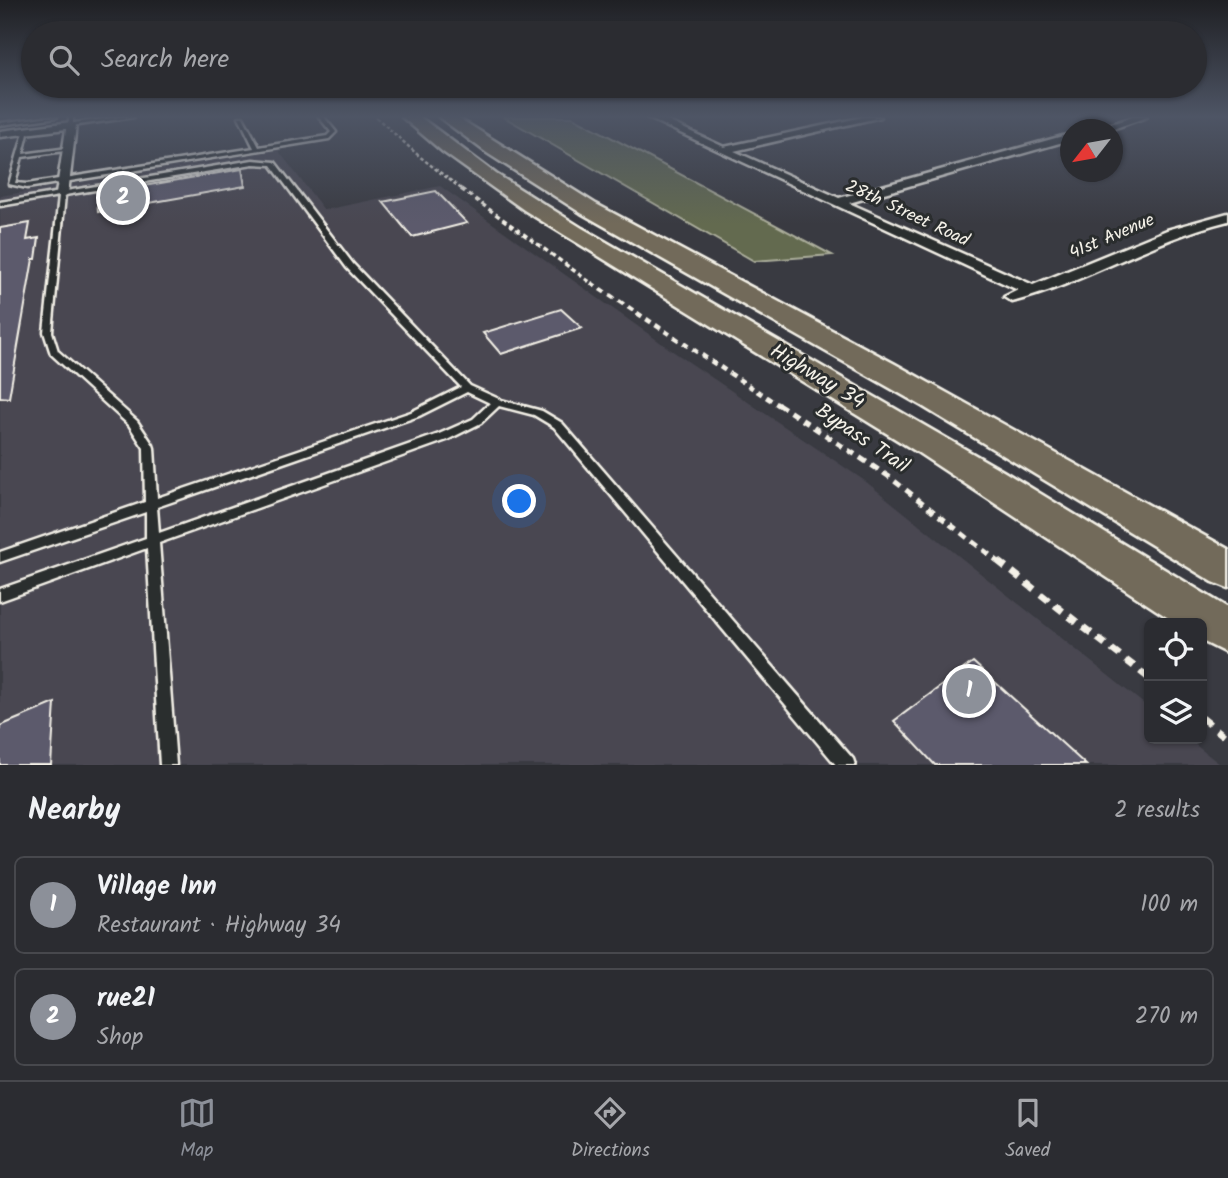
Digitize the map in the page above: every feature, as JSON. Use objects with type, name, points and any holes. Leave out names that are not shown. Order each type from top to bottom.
[{"type":"highway","name":"Highway 34","points":[[457,153],[491,179],[892,421],[1228,633]]},
{"type":"highway","name":"Highway 34","points":[[499,153],[591,210],[940,401],[1228,570]]},
{"type":"highway","points":[[688,300],[726,284]]},
{"type":"street","points":[[62,194],[68,153]]},
{"type":"street","name":"28th Street Road","points":[[729,153],[1033,291]]},
{"type":"street","points":[[838,202],[1014,153]]},
{"type":"street","name":"41st Avenue","points":[[1012,297],[1033,291],[1135,246],[1198,223],[1228,217]]},
{"type":"lane","points":[[21,153],[12,184],[27,186],[228,153]]},
{"type":"lane","points":[[20,156],[46,153]]},
{"type":"lane","points":[[0,204],[253,162],[273,163],[350,266],[467,387],[497,402],[538,413],[558,425],[847,765]]},
{"type":"lane","points":[[62,194],[48,332],[54,352],[133,423],[149,448],[152,541],[168,765]]},
{"type":"lane","points":[[0,557],[415,414],[446,401],[467,387]]},
{"type":"lane","points":[[0,595],[443,438],[477,421],[497,402]]},
{"type":"path","name":"Bypass Trail","points":[[415,153],[579,275],[888,476],[1144,674]]},
{"type":"path","points":[[1207,722],[1228,739]]},
{"type":"shaded area","points":[[262,153],[280,153],[324,210],[440,186],[674,352],[865,481],[1144,704],[1144,744],[1194,744],[1221,765],[0,765],[0,196]]},
{"type":"green space","points":[[566,153],[640,153],[832,255],[754,261]]},
{"type":"building","points":[[242,169],[245,186],[98,212],[97,194]]},
{"type":"building","points":[[436,191],[467,223],[412,237],[383,202]]},
{"type":"building","points":[[30,223],[27,240],[39,238],[36,259],[33,259],[9,398],[0,397],[0,228]]},
{"type":"building","points":[[561,309],[582,328],[501,354],[483,333]]},
{"type":"building","points":[[973,662],[1086,765],[935,765],[894,721]]},
{"type":"building","points":[[55,703],[51,765],[0,765],[0,726]]},
{"type":"place","name":"rue21","points":[[123,198]]},
{"type":"place","name":"Village Inn","points":[[969,691]]}]
